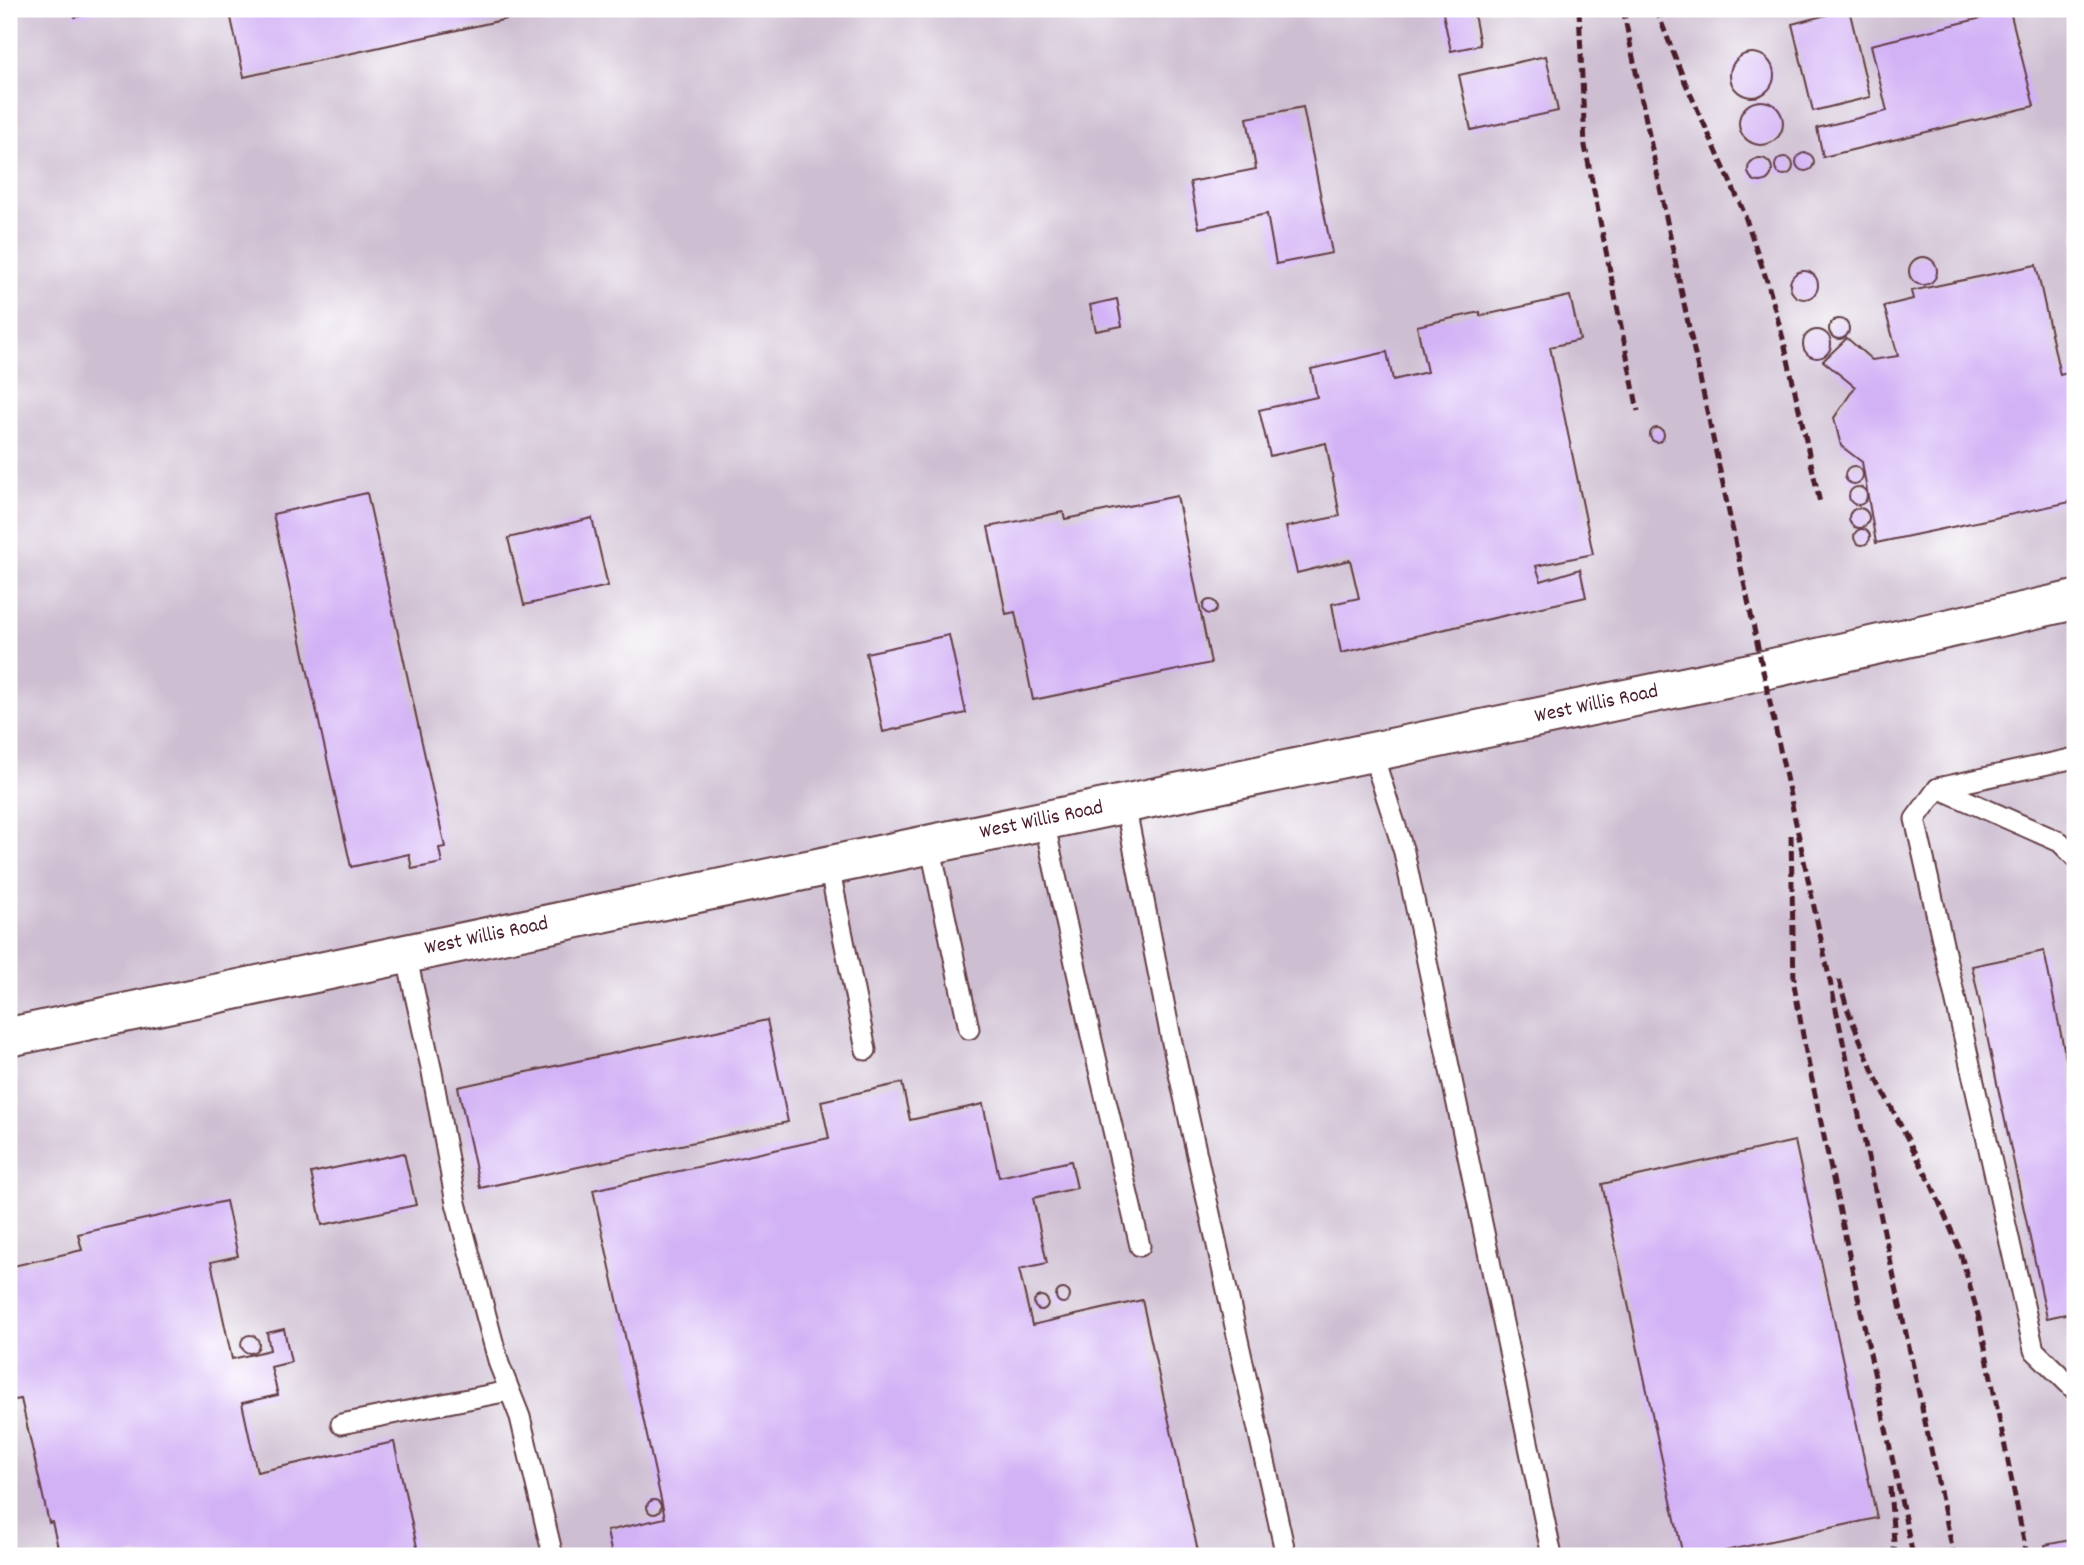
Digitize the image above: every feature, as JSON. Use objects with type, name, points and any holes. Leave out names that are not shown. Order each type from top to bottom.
[{"type":"street","name":"West Willis Road","points":[[9,1037],[1764,670],[2075,600]]},
{"type":"lane","points":[[1372,752],[1404,852],[1552,1556]]},
{"type":"lane","points":[[2075,758],[1938,789],[1915,819],[2034,1350],[2075,1390]]},
{"type":"lane","points":[[1938,789],[2060,842],[2075,857]]},
{"type":"lane","points":[[1125,804],[1171,1038],[1286,1556]]},
{"type":"lane","points":[[1044,821],[1140,1246]]},
{"type":"lane","points":[[930,844],[969,1029]]},
{"type":"lane","points":[[829,866],[866,1050]]},
{"type":"lane","points":[[407,954],[456,1203],[499,1364],[520,1417],[553,1556]]},
{"type":"lane","points":[[341,1424],[509,1391]]},
{"type":"shaded area","points":[[9,9],[2075,9],[2075,1556],[9,1556]]},
{"type":"building","points":[[73,9],[109,9],[109,10],[75,17]]},
{"type":"building","points":[[229,9],[548,9],[548,10],[244,77]]},
{"type":"building","points":[[1442,9],[1473,9],[1480,45],[1451,51]]},
{"type":"building","points":[[1849,9],[1870,97],[1813,111],[1792,24]]},
{"type":"building","points":[[2010,11],[2034,106],[1823,157],[1817,128],[1887,111],[1871,45]]},
{"type":"building","points":[[1752,53],[1767,60],[1774,75],[1767,90],[1752,97],[1737,90],[1730,75],[1737,60]]},
{"type":"building","points":[[1546,56],[1558,111],[1471,130],[1459,75]]},
{"type":"building","points":[[1761,101],[1776,108],[1783,123],[1776,138],[1761,145],[1746,138],[1739,123],[1746,108]]},
{"type":"building","points":[[1303,107],[1332,253],[1276,264],[1267,214],[1199,228],[1190,182],[1256,169],[1247,118]]},
{"type":"building","points":[[1801,153],[1809,153],[1814,162],[1812,169],[1801,171],[1796,166],[1796,158]]},
{"type":"building","points":[[1780,157],[1788,157],[1793,166],[1791,173],[1780,175],[1775,170],[1775,162]]},
{"type":"building","points":[[1760,158],[1771,165],[1772,170],[1765,181],[1760,182],[1749,175],[1748,170],[1755,159]]},
{"type":"building","points":[[1923,257],[1933,261],[1937,271],[1933,281],[1923,285],[1913,281],[1909,271],[1913,261]]},
{"type":"building","points":[[2036,265],[2060,375],[2075,371],[2075,501],[1876,543],[1862,462],[1841,446],[1834,418],[1855,387],[1823,361],[1847,338],[1872,360],[1898,356],[1884,306],[1913,299],[1911,291]]},
{"type":"building","points":[[1804,271],[1814,275],[1818,285],[1814,295],[1804,299],[1794,295],[1790,285],[1794,275]]},
{"type":"building","points":[[1570,296],[1580,340],[1550,347],[1593,554],[1536,566],[1541,581],[1580,569],[1586,597],[1341,653],[1332,604],[1359,598],[1350,560],[1297,573],[1286,527],[1340,516],[1326,443],[1270,456],[1259,410],[1317,397],[1311,369],[1387,352],[1393,380],[1427,372],[1417,326],[1480,312],[1480,316]]},
{"type":"building","points":[[1117,299],[1122,326],[1096,331],[1090,305]]},
{"type":"building","points":[[1839,319],[1846,322],[1849,329],[1846,336],[1839,339],[1832,336],[1829,329],[1832,322]]},
{"type":"building","points":[[1817,330],[1827,334],[1831,344],[1827,354],[1817,358],[1807,354],[1803,344],[1807,334]]},
{"type":"building","points":[[1654,428],[1660,428],[1664,435],[1660,442],[1654,442],[1650,438],[1650,432]]},
{"type":"building","points":[[1850,466],[1858,466],[1863,475],[1861,482],[1850,484],[1845,479],[1845,471]]},
{"type":"building","points":[[1858,487],[1864,490],[1867,496],[1864,502],[1858,505],[1852,502],[1849,496],[1852,490]]},
{"type":"building","points":[[367,493],[445,847],[439,848],[442,863],[412,869],[409,854],[351,867],[273,514]]},
{"type":"building","points":[[1177,496],[1211,663],[1033,700],[1015,612],[1006,614],[988,527],[1063,512],[1065,519]]},
{"type":"building","points":[[1859,508],[1866,511],[1869,518],[1866,525],[1859,528],[1852,525],[1849,518],[1852,511]]},
{"type":"building","points":[[592,518],[608,586],[524,605],[508,538]]},
{"type":"building","points":[[1862,529],[1868,531],[1868,543],[1862,545],[1856,543],[1854,537],[1856,531]]},
{"type":"building","points":[[1207,600],[1213,600],[1217,607],[1213,614],[1207,614],[1203,610],[1203,604]]},
{"type":"building","points":[[949,635],[966,713],[883,732],[866,653]]},
{"type":"building","points":[[2044,951],[2075,1103],[2075,1312],[2047,1318],[1972,966]]},
{"type":"building","points":[[767,1020],[788,1122],[480,1188],[458,1087]]},
{"type":"building","points":[[902,1083],[910,1120],[983,1104],[999,1177],[1071,1161],[1077,1188],[1033,1198],[1047,1263],[1019,1269],[1032,1325],[1142,1300],[1199,1556],[612,1556],[607,1531],[665,1518],[593,1190],[829,1138],[821,1101]]},
{"type":"building","points":[[1795,1141],[1877,1518],[1702,1556],[1683,1556],[1602,1184]]},
{"type":"building","points":[[404,1153],[416,1205],[322,1225],[311,1173]]},
{"type":"building","points":[[226,1201],[238,1256],[211,1262],[232,1359],[270,1350],[267,1333],[284,1329],[291,1362],[271,1367],[278,1395],[242,1403],[257,1472],[394,1442],[419,1556],[60,1556],[52,1522],[49,1523],[21,1399],[9,1401],[9,1267],[82,1250],[78,1234]]},
{"type":"building","points":[[1060,1289],[1066,1289],[1070,1296],[1066,1303],[1060,1303],[1056,1299],[1056,1293]]},
{"type":"building","points":[[1038,1296],[1044,1296],[1048,1303],[1044,1310],[1038,1310],[1034,1306],[1034,1300]]},
{"type":"building","points":[[246,1335],[254,1335],[259,1344],[257,1351],[246,1353],[241,1348],[241,1340]]},
{"type":"building","points":[[651,1500],[657,1500],[661,1507],[657,1514],[651,1514],[647,1510],[647,1504]]},
{"type":"building","points":[[2075,1539],[2075,1556],[2047,1556],[2045,1545]]},
{"type":"railway","points":[[1579,9],[1585,146],[1638,411]]},
{"type":"railway","points":[[1623,9],[1954,1556]]},
{"type":"railway","points":[[1656,9],[1685,82],[1743,210],[1768,284],[1784,342],[1820,503]]},
{"type":"railway","points":[[1791,835],[1794,984],[1913,1556]]},
{"type":"railway","points":[[1839,980],[1847,1008],[1874,1074],[1932,1186],[1959,1248],[1979,1318],[2027,1556]]},
{"type":"railway","points":[[1890,1487],[1895,1556]]}]
